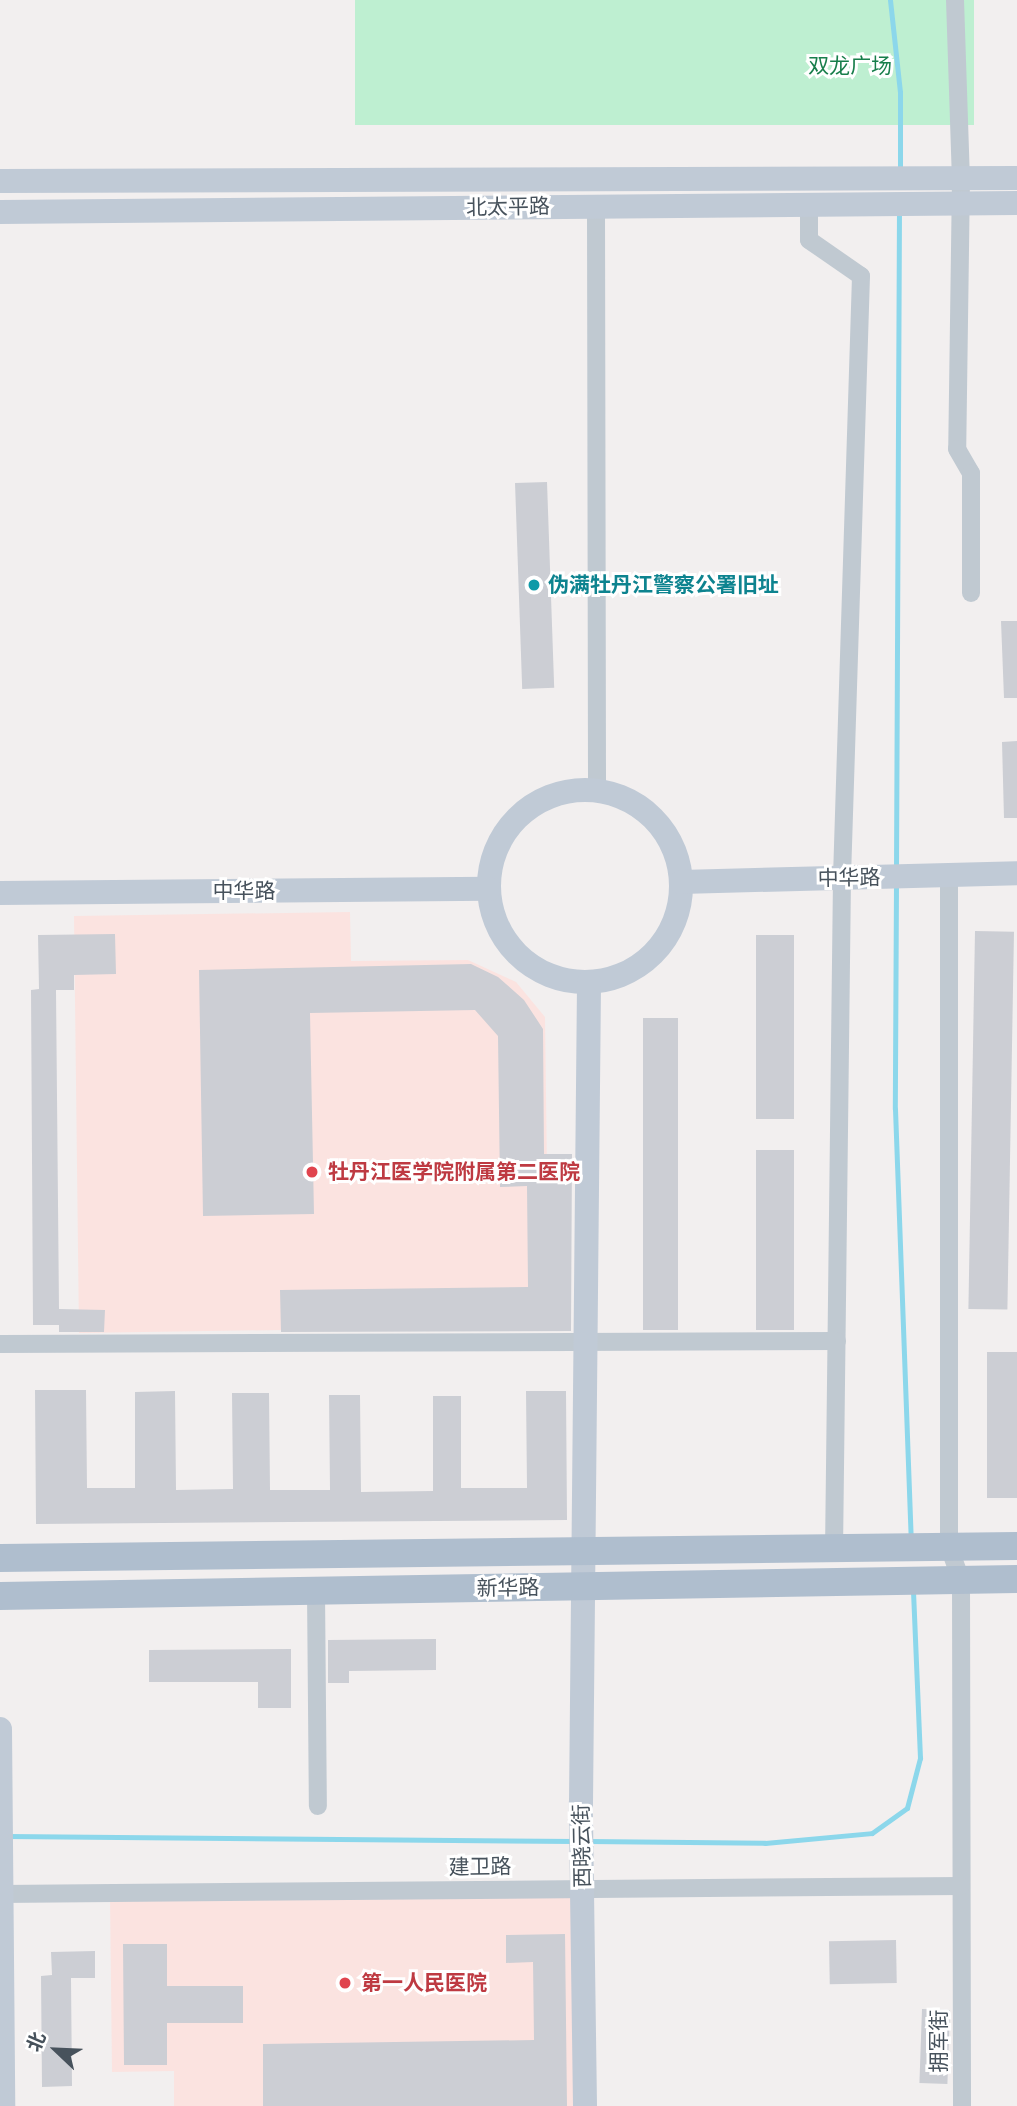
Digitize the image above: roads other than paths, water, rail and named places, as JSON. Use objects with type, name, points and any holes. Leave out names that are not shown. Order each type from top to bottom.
[{"type":"main road","points":[[0,1558],[1017,1546]]},
{"type":"main road","name":"新华路","points":[[0,1596],[1017,1579]]},
{"type":"street","points":[[955,0],[961,178],[957,449],[971,473],[971,593]]},
{"type":"street","name":"北太平路","points":[[0,181],[1017,178]]},
{"type":"street","name":"北太平路","points":[[0,212],[1017,203]]},
{"type":"street","points":[[808,205],[808,240],[860,276],[842,878],[834,1548]]},
{"type":"street","points":[[596,206],[597,791]]},
{"type":"street","points":[[597,791],[644,809],[663,829],[676,854],[681,882],[678,912],[652,954],[618,976],[589,982],[559,979],[531,966],[504,937],[489,890],[497,849],[528,807],[557,793],[597,791]]},
{"type":"street","name":"中华路","points":[[681,882],[1017,873]]},
{"type":"street","name":"拥军街","points":[[949,875],[949,1547],[961,1580],[962,2106]]},
{"type":"street","name":"中华路","points":[[0,892],[489,890]]},
{"type":"street","name":"西晓云街","points":[[585,2106],[582,1889],[587,1586],[584,1551],[589,982]]},
{"type":"street","points":[[0,1344],[587,1344],[837,1341]]},
{"type":"street","points":[[316,1591],[318,1806]]},
{"type":"street","points":[[0,1729],[3,2106]]},
{"type":"street","name":"建卫路","points":[[1,1894],[961,1886]]},
{"type":"waterway","points":[[890,0],[900,92],[900,170]]},
{"type":"waterway","points":[[896,870],[899,212]]},
{"type":"waterway","points":[[896,884],[895,1109],[911,1539]]},
{"type":"waterway","points":[[588,1841],[765,1843],[872,1833],[907,1808],[920,1758],[913,1590]]},
{"type":"waterway","points":[[7,1836],[574,1841]]},
{"type":"place","name":"伪满牡丹江警察公署旧址","points":[[534,585]]},
{"type":"place","name":"牡丹江医学院附属第二医院","points":[[312,1172]]},
{"type":"place","name":"第一人民医院","points":[[345,1983]]},
{"type":"park label","name":"双龙广场","points":[[850,66]]}]
